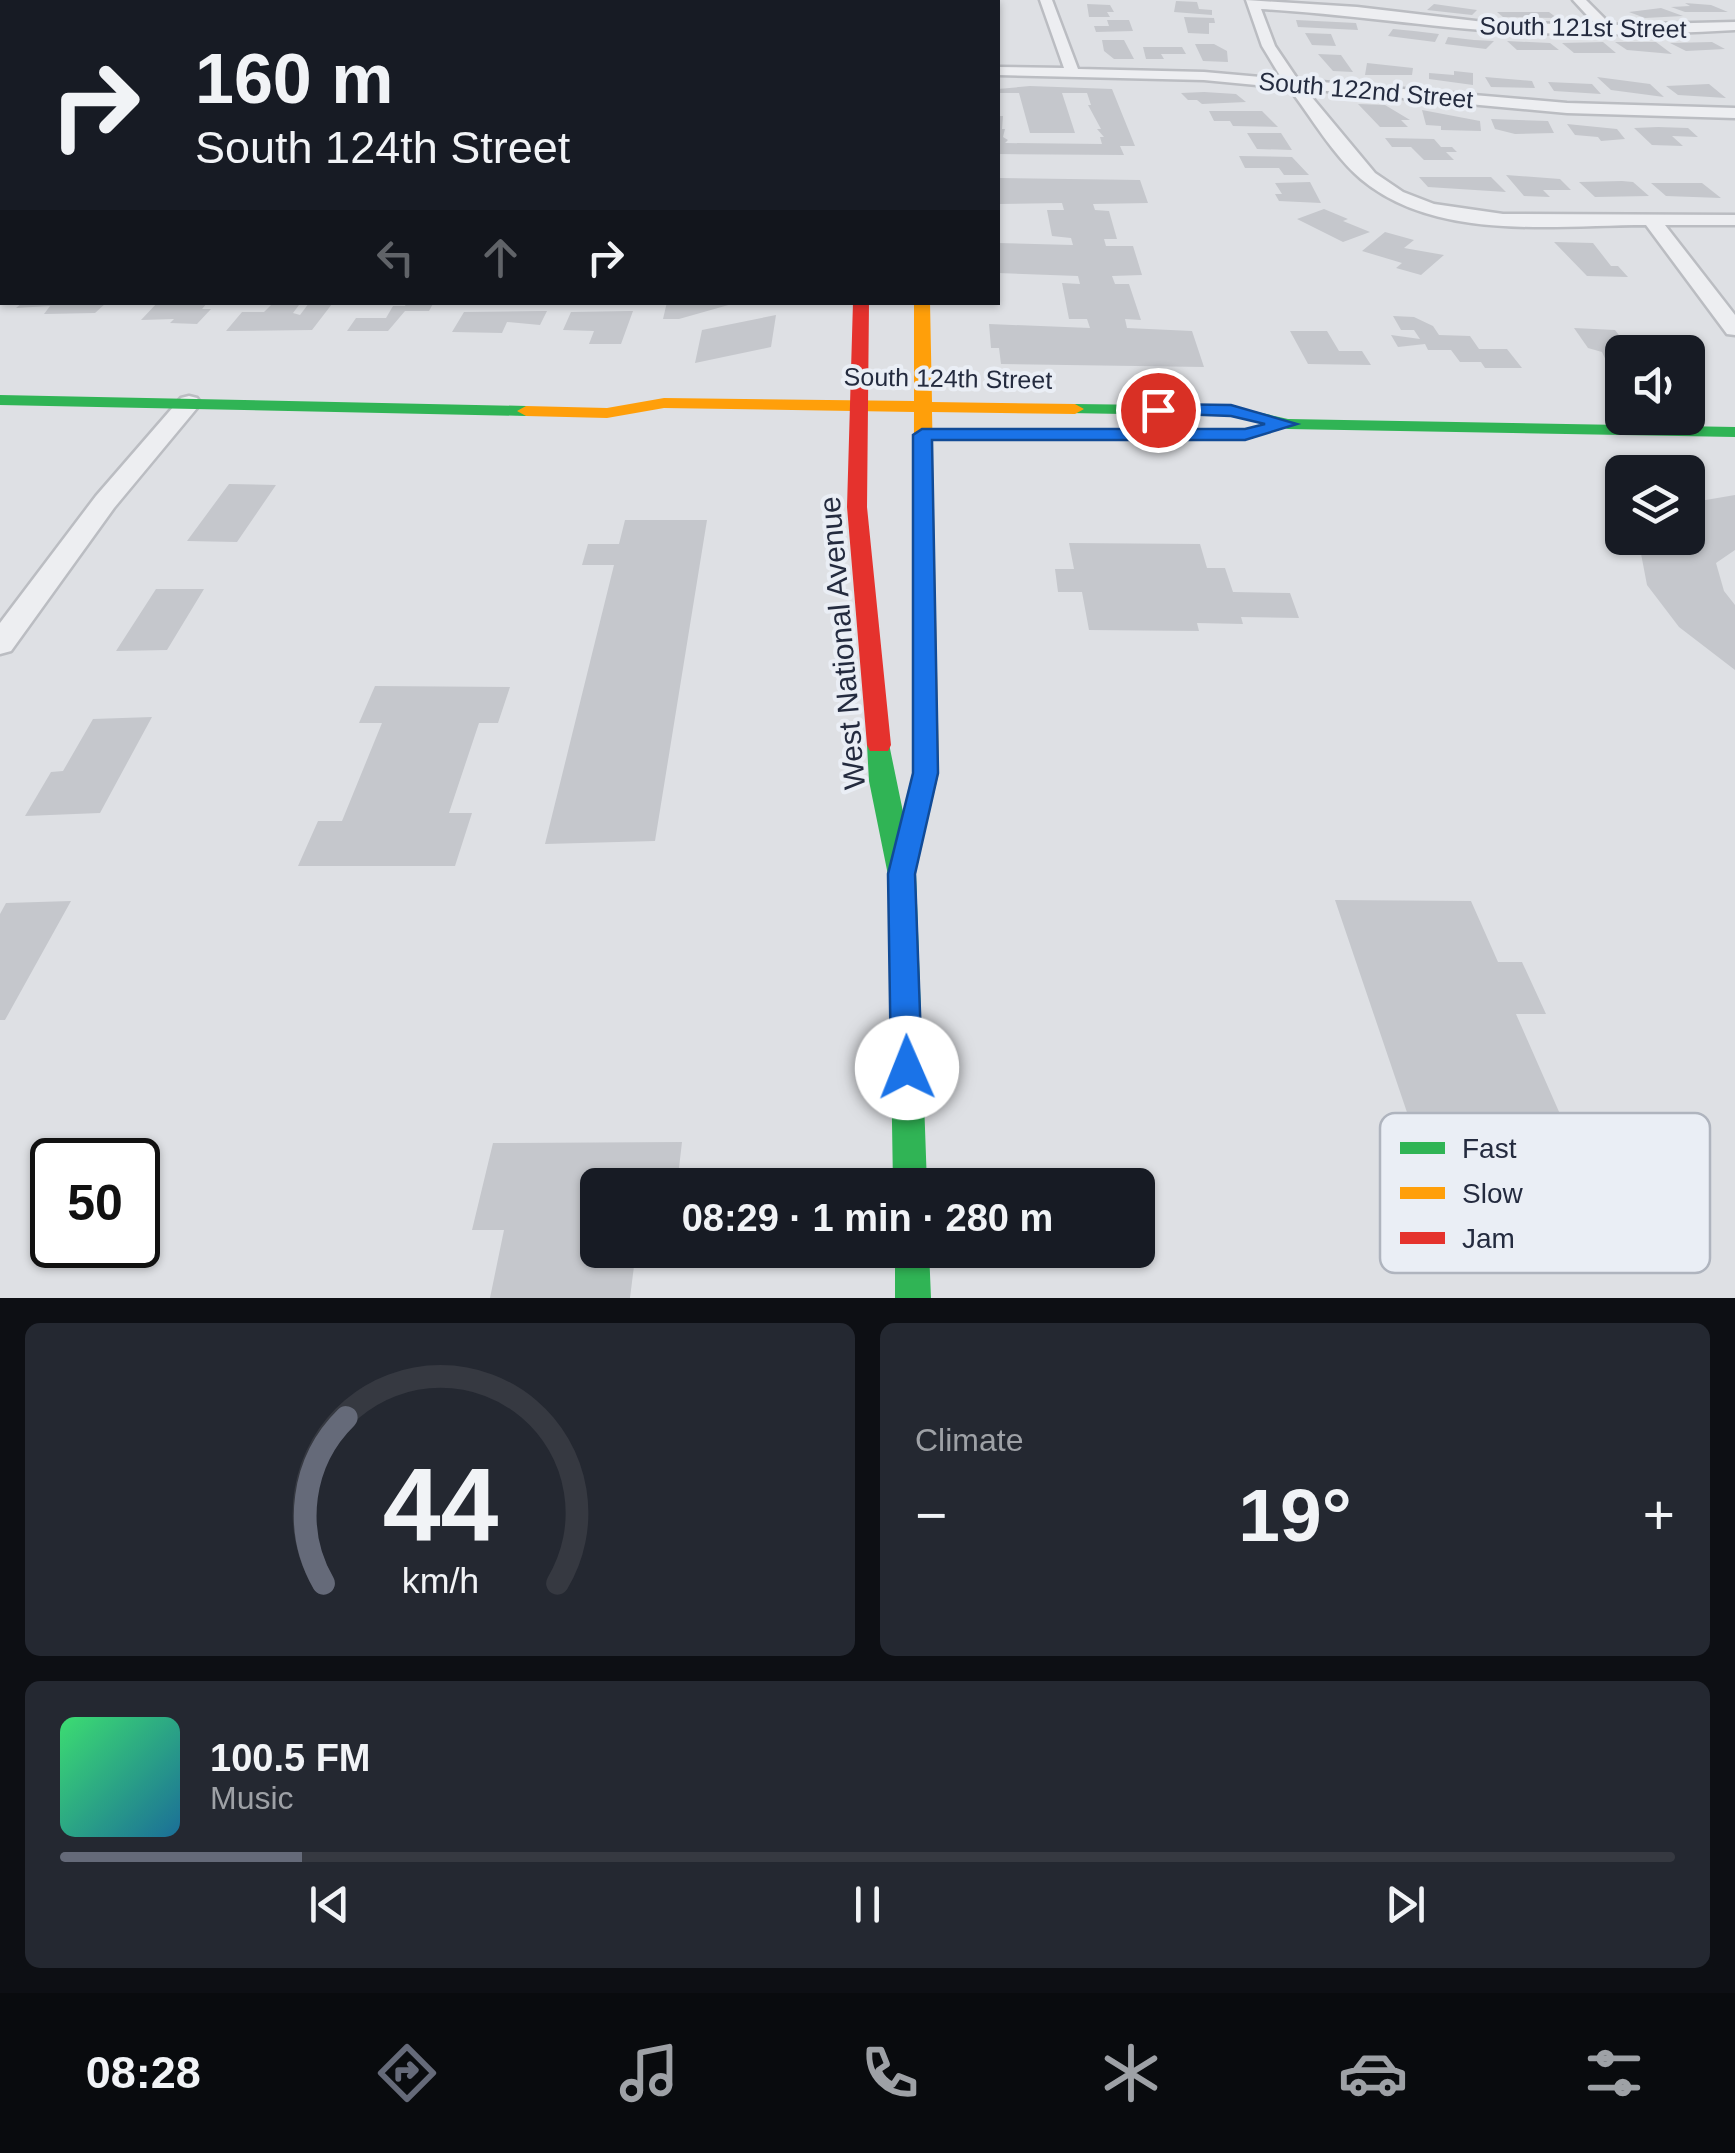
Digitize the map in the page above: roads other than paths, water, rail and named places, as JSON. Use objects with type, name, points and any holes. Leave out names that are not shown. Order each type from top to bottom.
[{"type":"street","points":[[1046,0],[1072,72]]},
{"type":"street","points":[[1579,0],[1609,30]]},
{"type":"street","points":[[1252,2],[1270,52],[1292,82],[1368,176],[1395,195],[1440,211],[1475,217],[1735,220]]},
{"type":"street","name":"South 121st Street","points":[[1252,2],[1484,26],[1609,30],[1735,26]]},
{"type":"street","name":"South 122nd Street","points":[[1000,71],[1292,82],[1568,108],[1735,112]]},
{"type":"street","points":[[1651,219],[1735,329]]},
{"type":"street","name":"West National Avenue","points":[[861,305],[859,404],[866,433],[857,507],[880,762],[902,874],[910,1168]]},
{"type":"street","name":"West National Avenue","points":[[902,874],[926,773],[914,434],[921,406],[922,305]]},
{"type":"street","name":"South 124th Street","points":[[0,400],[607,413],[664,402],[1231,410],[1288,424],[1735,432]]},
{"type":"street","points":[[0,644],[106,502],[189,403]]},
{"type":"street","name":"South 124th Street","points":[[607,413],[657,427]]},
{"type":"street","name":"South 124th Street","points":[[1226,434],[1245,434],[1288,424]]},
{"type":"street","name":"South 124th Street","points":[[831,432],[866,433]]},
{"type":"street","name":"South 124th Street","points":[[914,434],[949,435]]},
{"type":"street","points":[[912,1268],[913,1298]]}]
